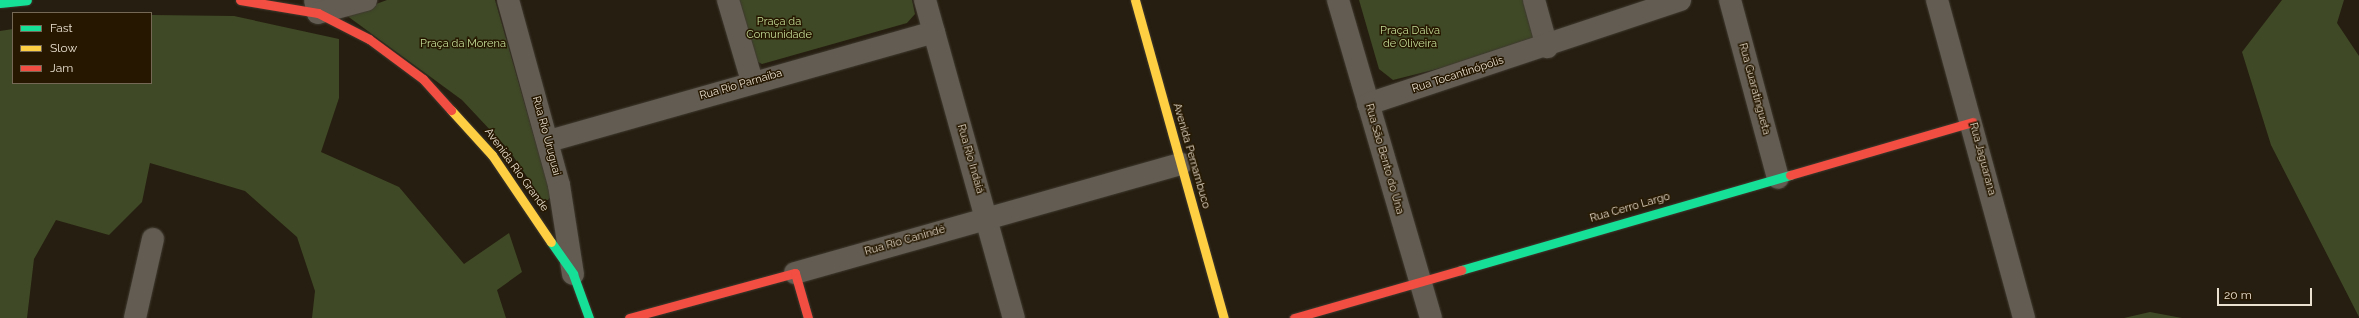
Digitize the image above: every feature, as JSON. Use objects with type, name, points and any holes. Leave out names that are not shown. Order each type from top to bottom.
[{"type":"main road","points":[[0,3],[27,0]]},
{"type":"main road","name":"Avenida Rio Grande","points":[[240,0],[317,7],[397,58],[455,110],[492,155],[573,274],[589,318]]},
{"type":"main road","name":"Avenida Pernambuco","points":[[1135,0],[1224,318]]},
{"type":"main road","name":"Rua Cerro Largo","points":[[1294,318],[1972,122]]},
{"type":"main road","points":[[795,273],[808,318]]},
{"type":"main road","name":"Rua Rio Canindé","points":[[629,318],[795,273]]},
{"type":"street","points":[[317,7],[366,0]]},
{"type":"street","name":"Rua Rio Uruguai","points":[[508,0],[549,142],[573,274]]},
{"type":"street","points":[[728,0],[752,81]]},
{"type":"street","name":"Rua Rio Indaiá","points":[[925,0],[1014,318]]},
{"type":"street","name":"Rua São Bento do Una","points":[[1338,0],[1431,318]]},
{"type":"street","points":[[1534,0],[1547,46]]},
{"type":"street","name":"Rua Tocantinópolis","points":[[1368,104],[1547,46],[1680,0]]},
{"type":"street","name":"Rua Guaratingueta","points":[[1730,0],[1778,178]]},
{"type":"street","name":"Rua Jaguarana","points":[[1937,0],[1972,122],[2024,318]]},
{"type":"street","name":"Rua Rio Parnaíba","points":[[549,142],[752,81],[934,32]]},
{"type":"street","name":"Rua Rio Canindé","points":[[795,273],[1181,164]]},
{"type":"street","points":[[136,318],[153,239]]},
{"type":"green space","name":"Praça da Morena","points":[[387,0],[495,0],[551,196],[548,200],[542,199],[509,150],[462,100],[346,15]]},
{"type":"green space","name":"Praça da Comunidade","points":[[738,0],[912,0],[915,14],[907,23],[762,64],[756,61]]},
{"type":"green space","name":"Praça Dalva de Oliveira","points":[[1359,0],[1537,0],[1540,37],[1461,63],[1393,80],[1379,69]]},
{"type":"green space","points":[[2282,0],[2344,0],[2337,23],[2359,56],[2359,317],[2271,145],[2242,52]]},
{"type":"green space","points":[[152,15],[234,16],[339,39],[339,98],[321,152],[399,187],[464,264],[509,233],[522,272],[497,290],[506,318],[312,318],[315,291],[297,237],[245,191],[150,163],[142,202],[109,235],[56,220],[34,259],[27,318],[0,318],[0,31],[12,29],[12,84],[152,84]]},
{"type":"green space","points":[[2150,312],[2182,318],[2124,318]]},
{"type":"traffic: fast","points":[[0,3],[27,0]]},
{"type":"traffic: fast","points":[[1461,270],[1790,175]]},
{"type":"traffic: fast","points":[[551,242],[573,274],[589,318]]},
{"type":"traffic: slow","points":[[1135,0],[1224,318]]},
{"type":"traffic: slow","points":[[451,110],[492,155],[551,242]]},
{"type":"traffic: jam","points":[[240,0],[318,13],[369,39],[423,79],[451,110]]},
{"type":"traffic: jam","points":[[1790,175],[1972,122]]},
{"type":"traffic: jam","points":[[1294,318],[1461,270]]},
{"type":"traffic: jam","points":[[629,318],[795,273],[808,318]]}]
